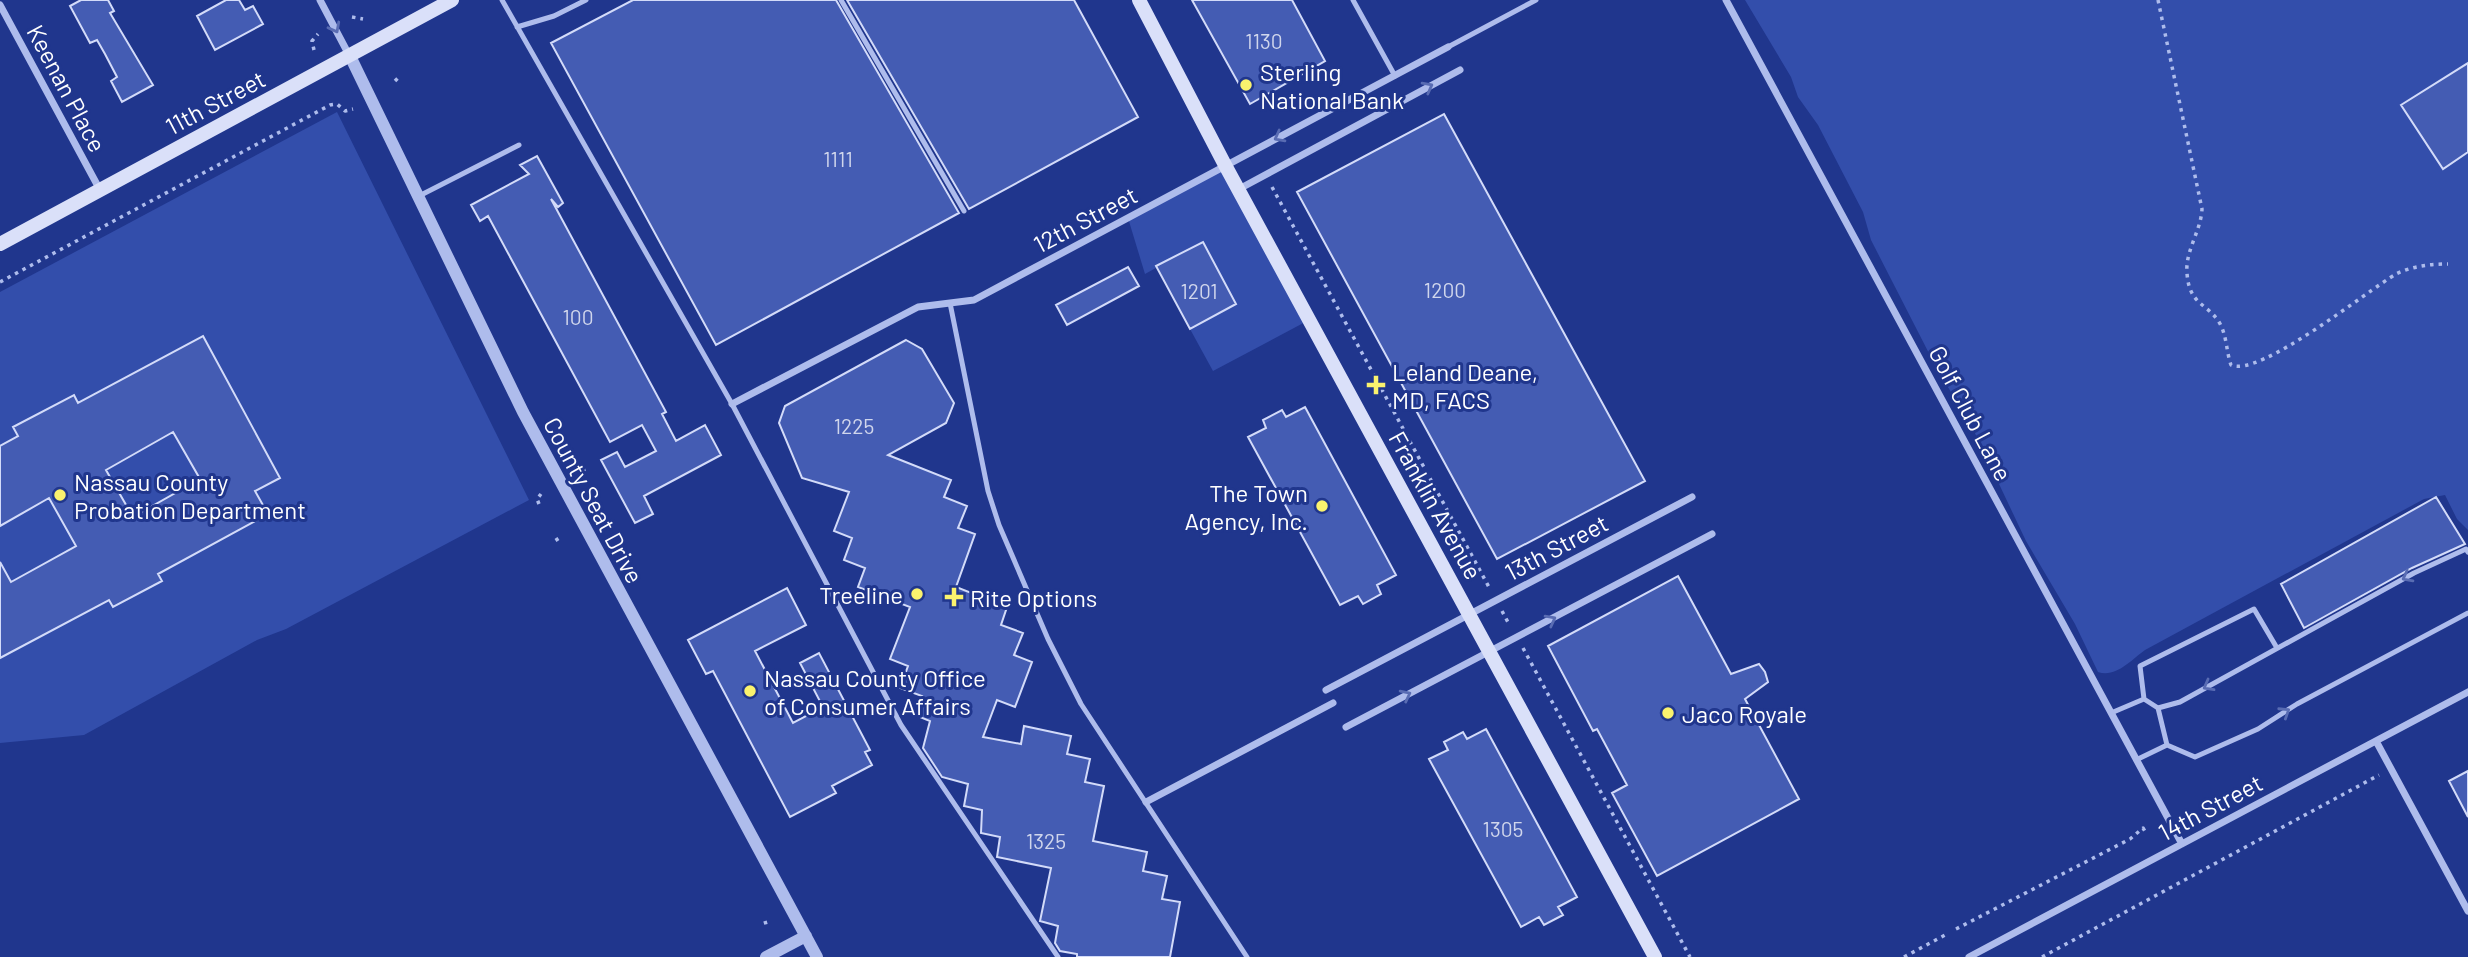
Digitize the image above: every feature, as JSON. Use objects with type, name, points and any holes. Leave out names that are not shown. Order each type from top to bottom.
[{"type":"main road","name":"11th Street","points":[[0,244],[452,0]]},
{"type":"main road","name":"Franklin Avenue","points":[[1139,0],[1225,165],[1655,957]]},
{"type":"street","points":[[320,0],[350,55]]},
{"type":"street","name":"Golf Club Lane","points":[[1726,0],[2182,844]]},
{"type":"street","name":"Keenan Place","points":[[0,5],[100,190]]},
{"type":"street","name":"12th Street","points":[[732,404],[918,307],[974,300],[1448,47]]},
{"type":"street","name":"County Seat Drive","points":[[350,55],[523,412],[817,957]]},
{"type":"street","points":[[1238,189],[1460,70]]},
{"type":"street","name":"13th Street","points":[[1326,690],[1692,497]]},
{"type":"street","points":[[1346,727],[1712,534]]},
{"type":"street","name":"14th Street","points":[[1969,957],[2468,692]]},
{"type":"street","points":[[1146,802],[1334,703]]},
{"type":"street","points":[[2376,741],[2468,911]]},
{"type":"street","points":[[766,957],[806,936]]},
{"type":"lane","points":[[502,0],[732,404],[901,725],[1058,957]]},
{"type":"lane","points":[[517,27],[554,16],[586,0]]},
{"type":"lane","points":[[841,0],[964,211]]},
{"type":"lane","points":[[1353,0],[1395,76]]},
{"type":"lane","points":[[1448,47],[1536,0]]},
{"type":"lane","points":[[418,196],[519,145]]},
{"type":"lane","points":[[950,303],[988,491],[999,525],[1048,639],[1081,704],[1247,957]]},
{"type":"lane","points":[[2158,708],[2180,702],[2414,573],[2466,549],[2468,552]]},
{"type":"lane","points":[[2144,699],[2140,666],[2254,609],[2277,649]]},
{"type":"lane","points":[[2136,760],[2166,745],[2195,757],[2258,729],[2297,704],[2468,613]]},
{"type":"lane","points":[[2111,713],[2144,699]]},
{"type":"lane","points":[[2144,699],[2158,708],[2166,745]]},
{"type":"path","points":[[2158,0],[2202,209],[2202,223],[2187,263],[2187,275],[2198,304],[2220,323],[2231,365],[2249,367],[2319,327],[2398,273],[2419,266],[2448,264]]},
{"type":"path","points":[[352,17],[363,19]]},
{"type":"path","points":[[314,50],[312,41],[318,34]]},
{"type":"path","points":[[395,80],[400,77]]},
{"type":"path","points":[[0,282],[330,105],[337,104],[345,111],[353,109]]},
{"type":"path","points":[[1270,182],[1690,957]]},
{"type":"path","points":[[539,504],[537,499],[541,494]]},
{"type":"path","points":[[556,538],[560,544]]},
{"type":"path","points":[[2042,957],[2391,768]]},
{"type":"path","points":[[1955,929],[2130,839],[2143,828],[2146,833]]},
{"type":"path","points":[[2172,879],[2175,884]]},
{"type":"path","points":[[765,921],[767,928]]},
{"type":"path","points":[[1904,957],[1947,933]]},
{"type":"shaded area","points":[[1745,0],[2468,0],[2468,530],[2457,519],[2445,495],[2424,499],[2145,650],[2117,670],[2111,673],[2098,672],[2075,624],[2026,541],[1973,429],[1936,367],[1871,240],[1863,212],[1818,125],[1798,97],[1791,77]]},
{"type":"shaded area","points":[[337,112],[529,500],[286,629],[257,640],[84,735],[0,743],[0,292]]},
{"type":"shaded area","points":[[1225,165],[1309,320],[1213,371],[1190,329],[1236,304],[1201,243],[1145,274],[1128,218]]},
{"type":"building","points":[[81,0],[108,0],[114,11],[110,13],[153,85],[122,102],[111,81],[117,77],[105,54],[97,40],[90,43],[70,6]]},
{"type":"building","points":[[226,0],[239,0],[245,10],[253,6],[263,24],[215,50],[197,16]]},
{"type":"building","points":[[633,0],[836,0],[959,213],[716,345],[551,43]]},
{"type":"building","points":[[847,0],[1074,0],[1138,117],[969,209]]},
{"type":"building","points":[[1192,0],[1292,0],[1325,61],[1250,104]]},
{"type":"building","points":[[2468,63],[2468,152],[2443,169],[2401,105]]},
{"type":"building","points":[[1444,114],[1645,481],[1497,559],[1297,192]]},
{"type":"building","points":[[537,156],[563,203],[558,207],[551,199],[666,412],[662,414],[676,441],[705,425],[721,455],[644,496],[653,514],[635,523],[601,460],[617,452],[625,467],[656,451],[642,425],[610,442],[488,216],[480,221],[471,205],[529,174],[520,165]]},
{"type":"building","points":[[1203,242],[1236,304],[1190,329],[1156,266]]},
{"type":"building","points":[[1128,267],[1139,286],[1067,325],[1056,305]]},
{"type":"building","name":"Nassau County Probation Department","points":[[203,336],[280,478],[255,491],[268,514],[158,574],[162,581],[113,607],[109,600],[0,658],[0,562],[11,582],[76,546],[49,498],[0,526],[0,446],[18,436],[13,427],[74,395],[78,403]],"holes":[[[173,432],[200,479],[133,517],[106,470]]]},
{"type":"building","points":[[906,340],[922,349],[954,403],[946,423],[888,455],[951,480],[944,497],[967,506],[958,528],[975,534],[956,587],[1007,607],[1001,625],[1023,633],[1014,655],[1032,662],[1015,707],[997,700],[983,737],[1021,744],[1024,726],[1071,736],[1067,754],[1090,759],[1085,782],[1104,786],[1093,841],[1147,852],[1143,871],[1167,876],[1162,899],[1180,902],[1170,957],[1077,957],[1077,954],[1060,951],[1055,943],[1058,926],[1040,921],[1051,868],[997,857],[1000,837],[981,833],[982,810],[964,806],[968,784],[942,777],[923,748],[930,721],[915,715],[922,696],[900,688],[908,666],[890,659],[910,607],[858,587],[865,568],[844,560],[852,538],[834,531],[849,492],[802,478],[779,423],[785,406]]},
{"type":"building","name":"The Town Agency, Inc.","points":[[1305,407],[1396,575],[1377,585],[1381,594],[1363,604],[1358,596],[1340,605],[1248,437],[1266,428],[1263,420],[1282,410],[1286,417]]},
{"type":"building","points":[[2436,497],[2465,544],[2412,568],[2304,628],[2281,584]]},
{"type":"building","name":"Jaco Royale","points":[[1678,576],[1731,674],[1759,664],[1765,672],[1768,682],[1745,699],[1799,799],[1657,876],[1612,793],[1627,785],[1597,729],[1593,731],[1548,646]]},
{"type":"building","name":"Nassau County Office of Consumer Affairs","points":[[787,588],[806,625],[755,651],[793,723],[823,707],[800,663],[819,653],[870,750],[865,752],[872,765],[832,786],[836,793],[790,817],[713,671],[706,674],[688,640]]},
{"type":"building","points":[[1486,729],[1577,897],[1558,907],[1563,915],[1544,925],[1539,917],[1521,927],[1429,759],[1448,750],[1444,742],[1463,732],[1467,739]]},
{"type":"building","points":[[2468,771],[2468,817],[2449,781]]},
{"type":"place","name":"Sterling National Bank","points":[[1246,85]]},
{"type":"place","name":"Leland Deane, MD, FACS","points":[[1376,385]]},
{"type":"place","name":"Nassau County Probation Department","points":[[60,495]]},
{"type":"place","name":"The Town Agency, Inc.","points":[[1322,506]]},
{"type":"place","name":"Treeline","points":[[917,594]]},
{"type":"place","name":"Rite Options","points":[[954,597]]},
{"type":"place","name":"Nassau County Office of Consumer Affairs","points":[[750,691]]},
{"type":"place","name":"Jaco Royale","points":[[1668,713]]}]
